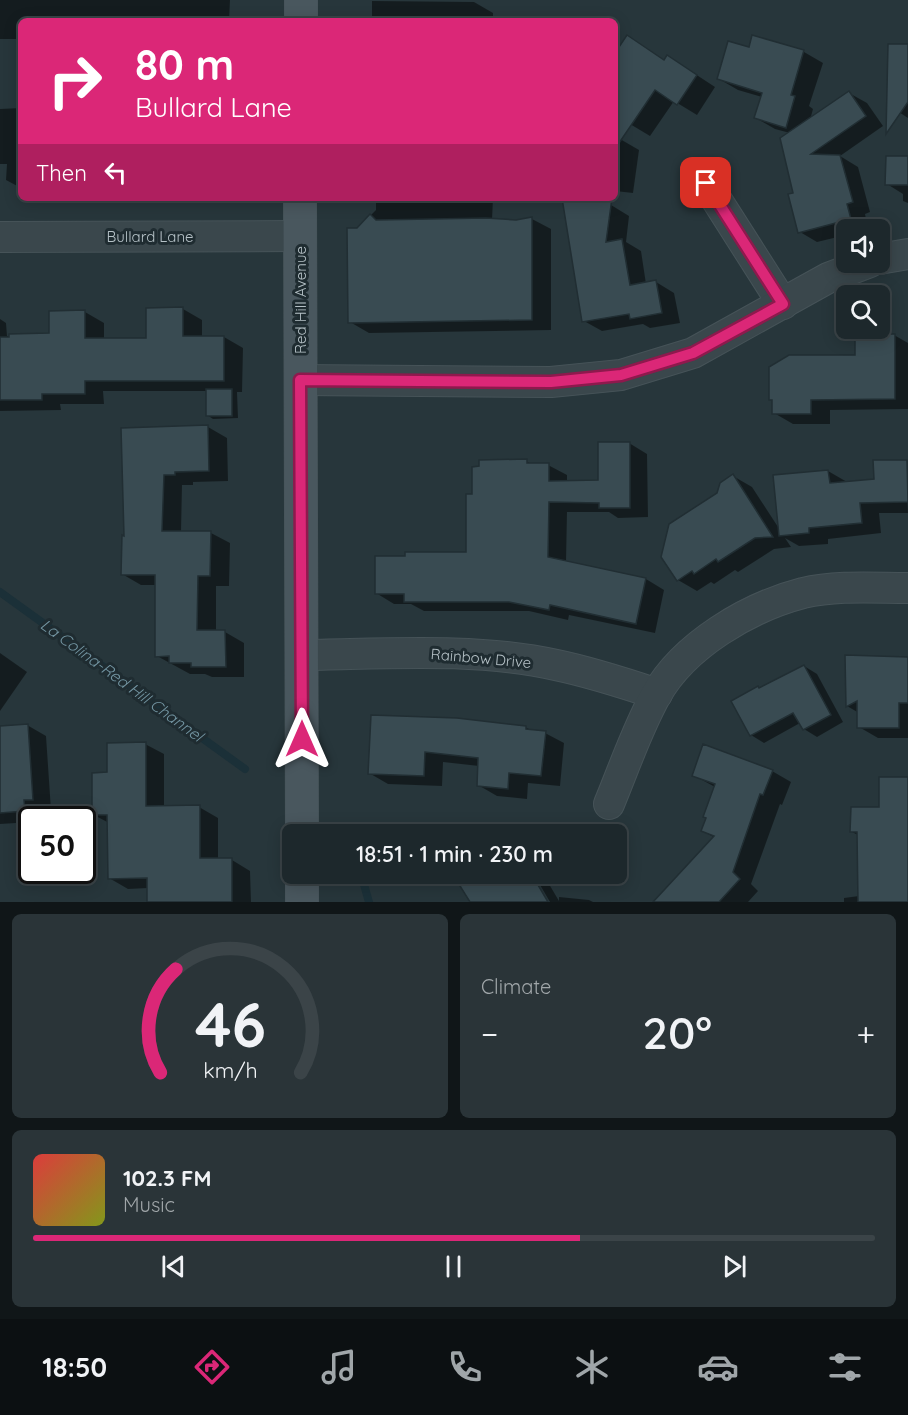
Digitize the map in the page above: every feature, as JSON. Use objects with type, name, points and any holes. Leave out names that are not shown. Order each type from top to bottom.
[{"type":"main road","points":[[301,0],[301,18]]},
{"type":"main road","name":"Red Hill Avenue","points":[[300,201],[302,824]]},
{"type":"main road","points":[[302,884],[302,902]]},
{"type":"street","points":[[706,183],[783,304]]},
{"type":"street","name":"Bullard Lane","points":[[0,237],[300,236]]},
{"type":"street","points":[[890,257],[908,254]]},
{"type":"street","points":[[300,380],[551,382],[621,375],[693,353],[828,278],[841,273]]},
{"type":"street","points":[[609,804],[657,694],[680,664],[720,631],[757,609],[804,593],[847,588],[908,588]]},
{"type":"street","name":"Rainbow Drive","points":[[302,655],[435,653],[492,656],[555,664],[657,694]]},
{"type":"building","points":[[627,35],[664,60],[667,55],[697,75],[677,105],[655,90],[618,145],[618,48]]},
{"type":"building","points":[[752,35],[804,50],[791,95],[795,96],[786,128],[754,118],[762,93],[717,79],[728,41],[749,47]]},
{"type":"building","points":[[888,44],[908,44],[908,102],[886,134]]},
{"type":"building","points":[[849,91],[866,116],[811,154],[840,155],[853,202],[847,204],[851,219],[836,219],[836,223],[798,233],[788,194],[793,193],[780,138]]},
{"type":"building","points":[[886,156],[908,156],[908,185],[885,185]]},
{"type":"building","points":[[562,201],[612,201],[606,242],[622,239],[630,285],[656,280],[662,313],[630,319],[629,314],[582,322]]},
{"type":"building","points":[[370,214],[376,220],[486,218],[516,220],[532,217],[532,320],[348,323],[347,228],[357,228]]},
{"type":"building","points":[[183,307],[183,336],[224,336],[224,381],[85,381],[85,394],[42,394],[42,400],[0,400],[0,337],[9,337],[9,334],[49,333],[49,311],[85,310],[85,338],[146,338],[146,308]]},
{"type":"building","points":[[890,334],[895,334],[895,399],[811,400],[811,414],[772,414],[772,400],[769,400],[769,367],[789,355],[855,355],[855,339],[890,339]]},
{"type":"building","points":[[206,389],[232,389],[232,416],[206,416]]},
{"type":"building","points":[[208,425],[209,471],[175,472],[175,475],[164,475],[162,531],[211,531],[210,576],[198,576],[197,630],[225,630],[226,667],[191,667],[191,663],[169,663],[169,656],[155,657],[155,575],[121,575],[122,535],[124,536],[121,428]]},
{"type":"building","points":[[598,442],[630,442],[630,508],[599,508],[599,503],[549,502],[548,557],[646,578],[636,624],[550,605],[549,610],[509,602],[404,602],[404,594],[375,594],[375,556],[405,556],[405,552],[466,552],[466,494],[472,494],[472,467],[479,466],[479,460],[527,459],[527,463],[549,463],[549,481],[598,480]]},
{"type":"building","points":[[873,460],[907,460],[908,502],[860,503],[862,523],[809,528],[809,533],[779,536],[773,475],[828,470],[830,483],[874,479]]},
{"type":"building","points":[[733,474],[773,537],[755,538],[718,562],[716,559],[694,574],[692,571],[677,581],[661,557],[669,524],[717,493],[720,483]]},
{"type":"building","points":[[845,655],[908,657],[908,703],[899,703],[899,728],[857,728],[857,701],[846,707]]},
{"type":"building","points":[[804,665],[831,715],[803,730],[793,713],[750,736],[731,701]]},
{"type":"building","points":[[371,715],[457,718],[526,726],[526,729],[546,731],[541,776],[509,773],[508,789],[477,786],[478,758],[425,752],[424,776],[368,774]]},
{"type":"building","points":[[28,724],[33,800],[24,800],[25,806],[18,806],[18,812],[0,813],[0,726]]},
{"type":"building","points":[[146,742],[146,806],[200,805],[200,858],[232,858],[232,902],[147,902],[147,878],[108,879],[107,815],[96,815],[96,806],[92,806],[92,773],[107,772],[107,743]]},
{"type":"building","points":[[703,744],[773,770],[763,795],[760,794],[733,872],[740,879],[719,902],[653,902],[714,836],[701,831],[706,818],[703,817],[715,784],[692,776]]},
{"type":"building","points":[[879,777],[908,777],[908,902],[858,902],[857,832],[850,832],[851,807],[879,807]]},
{"type":"building","points":[[464,884],[537,884],[548,902],[470,902],[460,886]]},
{"type":"waterway","name":"La Colina-Red Hill Channel","points":[[0,592],[245,769]]},
{"type":"waterway","name":"La Colina-Red Hill Channel","points":[[364,884],[369,902]]},
{"type":"route","points":[[302,739],[300,380],[551,382],[621,375],[693,353],[783,304],[706,183]]}]
